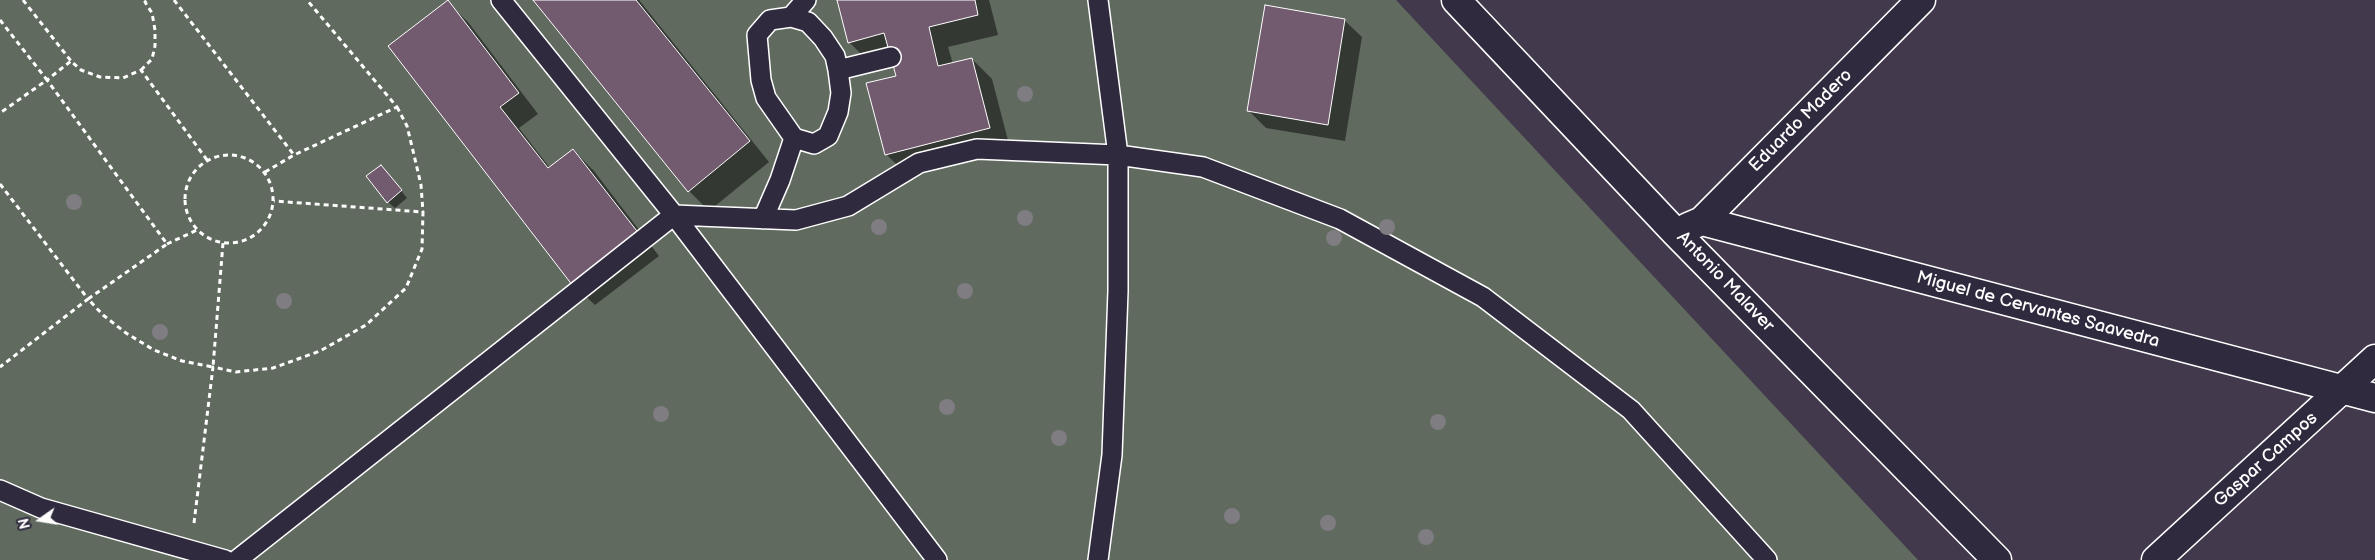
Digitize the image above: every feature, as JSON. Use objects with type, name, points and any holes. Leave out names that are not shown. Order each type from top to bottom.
[{"type":"street","name":"Antonio Malaver","points":[[1456,0],[1676,232],[1997,560]]},
{"type":"street","name":"Eduardo Madero","points":[[1676,232],[1702,221],[1920,0]]},
{"type":"street","name":"Miguel de Cervantes Saavedra","points":[[1702,221],[2375,398]]},
{"type":"street","name":"Gaspar Campos","points":[[2156,560],[2375,359]]},
{"type":"lane","points":[[501,0],[674,215],[937,560]]},
{"type":"lane","points":[[791,17],[806,0]]},
{"type":"lane","points":[[1098,0],[1118,156],[1118,291],[1112,455],[1098,560]]},
{"type":"lane","points":[[791,17],[808,22],[823,38],[835,56],[838,70],[841,94],[838,112],[828,136],[814,144],[794,138],[766,98],[761,80],[757,36],[770,20],[791,17]]},
{"type":"lane","points":[[838,70],[890,57]]},
{"type":"lane","points":[[763,219],[780,180],[794,138]]},
{"type":"lane","points":[[237,560],[674,215],[796,220],[848,206],[919,163],[977,149],[1118,156],[1203,167],[1340,219],[1484,296],[1631,410],[1766,560]]},
{"type":"lane","points":[[0,490],[42,508],[225,560]]},
{"type":"path","points":[[23,0],[81,70],[100,77],[123,78],[141,70],[152,59],[155,46],[152,13],[145,1]]},
{"type":"path","points":[[174,0],[294,155]]},
{"type":"path","points":[[0,184],[88,299],[103,315],[126,333],[154,350],[182,361],[236,372],[273,368],[320,351],[366,325],[406,288],[422,249],[423,212],[421,185],[407,126],[397,107],[306,0]]},
{"type":"path","points":[[0,20],[47,80],[167,244]]},
{"type":"path","points":[[0,113],[72,61]]},
{"type":"path","points":[[141,70],[207,160]]},
{"type":"path","points":[[265,172],[294,155],[397,107]]},
{"type":"path","points":[[226,155],[241,156],[254,162],[265,172],[272,186],[274,201],[271,215],[264,228],[252,238],[238,243],[223,244],[209,239],[197,230],[188,218],[185,203],[186,189],[191,176],[207,160],[226,155]]},
{"type":"path","points":[[274,201],[423,212]]},
{"type":"path","points":[[0,366],[88,299],[167,244],[197,230]]},
{"type":"path","points":[[190,550],[213,367],[223,244]]},
{"type":"shaded area","points":[[0,0],[448,0],[533,0],[688,192],[750,141],[636,0],[837,0],[848,42],[884,33],[896,76],[866,83],[885,155],[990,128],[972,58],[938,66],[929,27],[978,15],[975,0],[1396,0],[1918,560],[0,560]],"holes":[[[448,0],[519,93],[500,107],[548,168],[574,149],[639,235],[573,285]],[[381,165],[401,190],[387,202],[366,176]]]},
{"type":"building","points":[[448,0],[519,93],[500,107],[548,168],[573,149],[640,235],[573,286],[388,46]]},
{"type":"building","points":[[533,0],[636,0],[750,141],[688,192]]},
{"type":"building","points":[[837,0],[975,0],[978,15],[929,27],[938,66],[972,58],[990,128],[885,155],[866,83],[896,76],[884,33],[848,43]]},
{"type":"building","points":[[1265,5],[1345,19],[1328,125],[1247,111]]},
{"type":"building","points":[[381,165],[402,190],[387,203],[366,176]]}]
